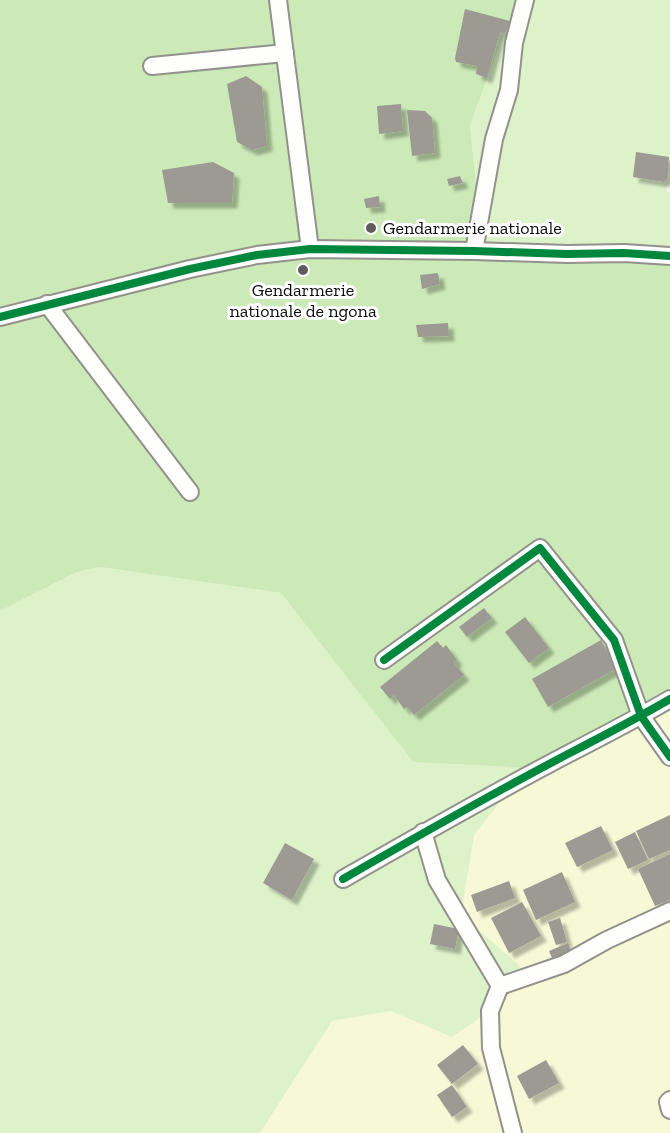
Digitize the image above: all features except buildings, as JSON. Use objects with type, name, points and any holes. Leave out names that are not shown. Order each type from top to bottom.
[{"type":"street","points":[[278,0],[310,249]]},
{"type":"street","points":[[474,251],[494,139],[509,90],[513,43],[525,0]]},
{"type":"street","points":[[152,66],[285,53]]},
{"type":"street","points":[[0,317],[190,269],[257,255],[310,249],[624,253],[670,256]]},
{"type":"street","points":[[47,304],[190,492]]},
{"type":"street","points":[[384,660],[540,548],[614,640],[641,717],[670,757]]},
{"type":"street","points":[[343,879],[423,832],[565,755],[641,717],[670,699]]},
{"type":"street","points":[[423,832],[437,880],[500,986]]},
{"type":"street","points":[[513,1133],[491,1048],[490,1011],[500,986],[564,964],[607,940],[670,911]]},
{"type":"street","points":[[670,1100],[668,1102],[670,1110]]},
{"type":"green space","points":[[0,0],[517,0],[470,125],[480,248],[670,255],[670,688],[527,768],[413,762],[281,593],[100,567],[77,572],[0,611]]},
{"type":"green space","points":[[517,0],[670,0],[670,181],[665,189],[670,192],[670,255],[480,249],[470,125]]},
{"type":"green space","points":[[100,567],[281,593],[413,762],[527,768],[474,835],[461,915],[520,966],[500,1004],[452,1037],[391,1011],[332,1021],[260,1133],[0,1133],[0,611],[77,572]]},
{"type":"green space","points":[[670,688],[670,1133],[260,1133],[331,1021],[391,1011],[452,1037],[461,916],[474,835],[527,768]]},
{"type":"cycle path","points":[[0,317],[190,269],[257,255],[310,249],[624,253],[670,256]]},
{"type":"cycle path","points":[[384,660],[540,548],[614,640],[641,716],[670,757]]},
{"type":"cycle path","points":[[343,879],[670,699]]},
{"type":"place","name":"Gendarmerie nationale","points":[[371,228]]},
{"type":"place","name":"Gendarmerie nationale de ngona","points":[[303,270]]}]
